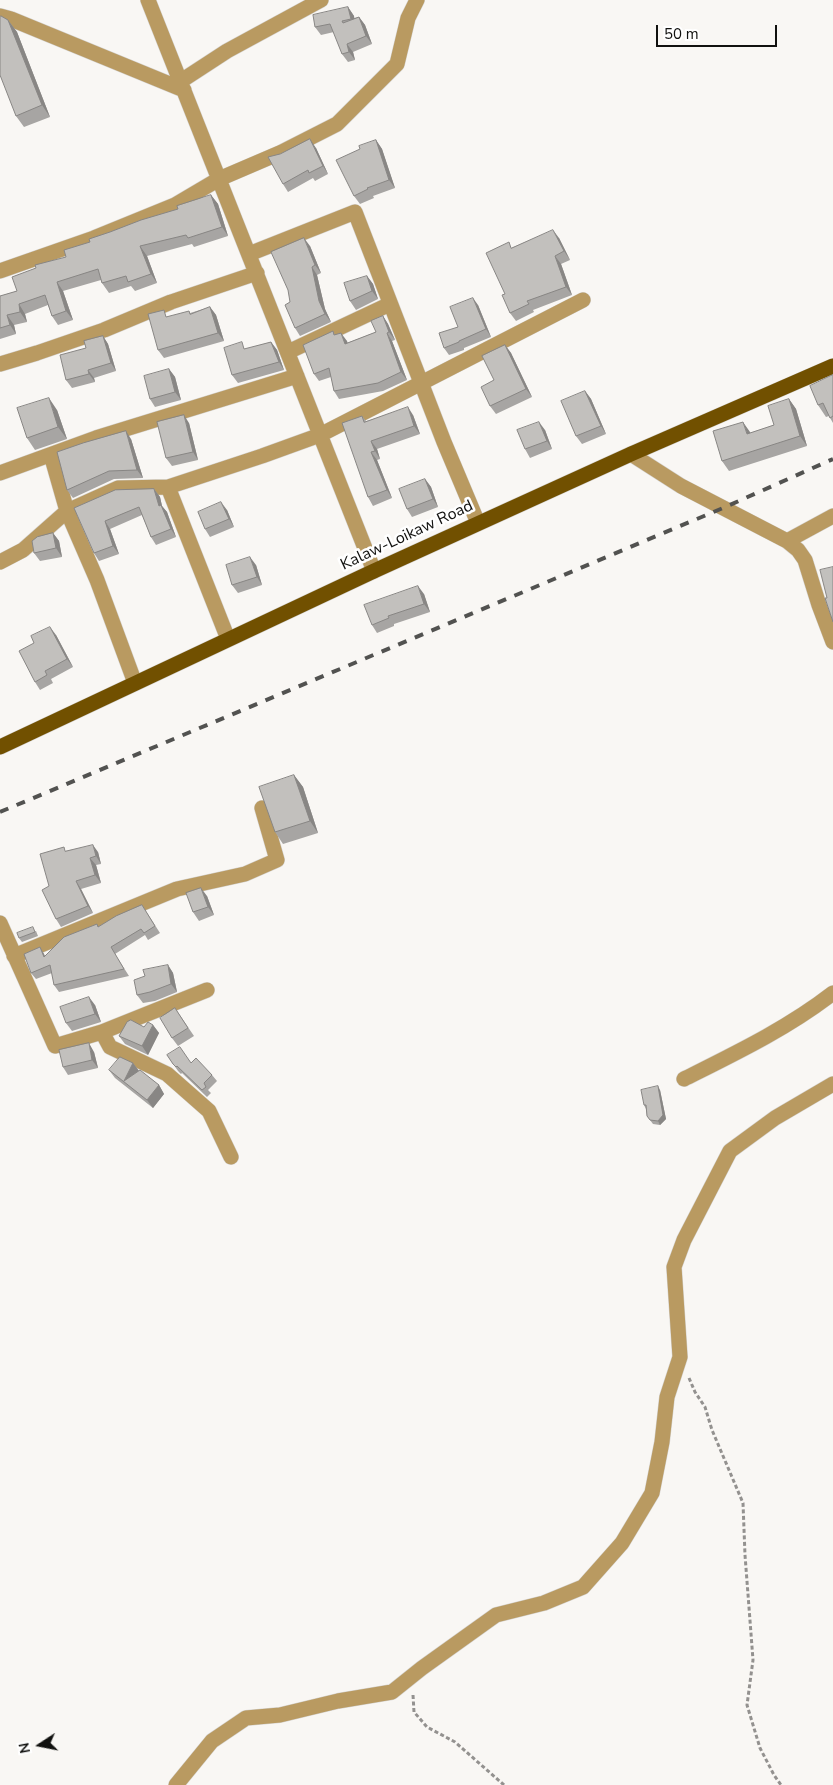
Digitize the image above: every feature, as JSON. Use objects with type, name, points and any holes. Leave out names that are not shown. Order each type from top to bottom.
[{"type":"main road","name":"Kalaw-Loikaw Road","points":[[0,747],[374,570],[631,454],[833,366]]},
{"type":"street","points":[[148,0],[374,570]]},
{"type":"street","points":[[182,85],[226,51],[321,0]]},
{"type":"street","points":[[0,271],[94,238],[175,205],[219,179],[282,152],[337,124],[397,64],[408,18],[417,0]]},
{"type":"street","points":[[0,16],[182,85]]},
{"type":"street","points":[[249,254],[355,212],[444,442],[478,523]]},
{"type":"street","points":[[0,364],[104,330],[171,302],[257,273]]},
{"type":"street","points":[[0,562],[23,550],[67,510],[118,488],[168,486],[320,435],[583,300]]},
{"type":"street","points":[[288,352],[390,304]]},
{"type":"street","points":[[0,473],[96,438],[297,376]]},
{"type":"street","points":[[631,454],[681,486],[787,541],[798,550],[806,560],[819,605],[833,642]]},
{"type":"street","points":[[51,455],[67,510],[135,683]]},
{"type":"street","points":[[168,486],[228,639]]},
{"type":"street","points":[[787,541],[833,516]]},
{"type":"street","points":[[14,956],[177,889],[245,874],[277,860],[262,808]]},
{"type":"street","points":[[0,923],[55,1046],[102,1032],[207,990]]},
{"type":"street","points":[[684,1079],[809,1012],[833,992]]},
{"type":"street","points":[[102,1032],[110,1047],[167,1074],[209,1111],[231,1157]]},
{"type":"street","points":[[176,1785],[212,1741],[246,1718],[280,1715],[338,1701],[392,1692],[496,1615],[544,1603],[584,1587],[622,1542],[652,1493],[668,1397],[680,1357],[674,1267],[684,1240],[730,1152],[775,1118],[833,1084]]},
{"type":"path","points":[[680,1357],[695,1392],[705,1407],[712,1430],[743,1503],[753,1660],[746,1705],[760,1748],[774,1775],[782,1785]]},
{"type":"path","points":[[411,1677],[414,1712],[427,1727],[455,1742],[504,1785]]},
{"type":"building","points":[[348,7],[351,19],[342,21],[343,23],[359,17],[366,36],[347,44],[349,52],[342,54],[330,24],[315,27],[313,15]]},
{"type":"building","points":[[1,16],[8,20],[42,105],[16,116],[0,75]]},
{"type":"building","points":[[310,139],[323,166],[309,173],[308,170],[283,184],[268,157],[280,154]]},
{"type":"building","points":[[376,140],[389,180],[367,188],[354,196],[336,160],[360,149],[359,146]]},
{"type":"building","points":[[211,195],[222,227],[188,238],[186,235],[140,246],[151,274],[128,282],[126,276],[102,283],[98,269],[57,282],[66,311],[52,316],[45,295],[19,304],[20,312],[7,315],[10,325],[0,328],[0,296],[17,291],[12,277],[36,268],[35,265],[66,257],[64,250],[90,242],[89,239],[178,209],[177,206]]},
{"type":"building","points":[[553,230],[564,251],[555,256],[566,287],[527,301],[529,304],[510,313],[502,295],[505,294],[486,253],[509,242],[511,248]]},
{"type":"building","points":[[304,238],[315,265],[312,267],[319,301],[325,314],[295,328],[285,305],[290,302],[288,290],[271,252]]},
{"type":"building","points":[[367,276],[372,291],[350,301],[344,283]]},
{"type":"building","points":[[473,298],[486,329],[444,348],[439,333],[458,327],[450,307]]},
{"type":"building","points":[[210,307],[218,333],[158,350],[148,314],[164,310],[166,317],[189,311],[190,314]]},
{"type":"building","points":[[383,316],[401,372],[378,383],[334,391],[329,368],[314,374],[303,345],[333,331],[334,335],[341,333],[345,344],[376,332],[371,321]]},
{"type":"building","points":[[103,336],[111,363],[88,370],[89,374],[66,380],[60,355],[86,348],[84,341]]},
{"type":"building","points":[[242,342],[244,349],[271,342],[279,362],[232,375],[224,348]]},
{"type":"building","points":[[505,345],[526,389],[490,406],[481,387],[494,380],[482,356]]},
{"type":"building","points":[[169,369],[175,392],[150,399],[144,376]]},
{"type":"building","points":[[833,375],[833,416],[830,418],[823,403],[818,405],[810,386]]},
{"type":"building","points":[[585,391],[601,426],[576,436],[561,401]]},
{"type":"building","points":[[49,398],[58,427],[27,438],[17,408]]},
{"type":"building","points":[[789,399],[800,436],[722,461],[713,431],[743,422],[747,434],[774,425],[768,406]]},
{"type":"building","points":[[408,407],[414,426],[371,441],[375,451],[371,452],[387,490],[368,497],[342,423],[362,416],[364,422]]},
{"type":"building","points":[[184,415],[193,452],[166,458],[157,422]]},
{"type":"building","points":[[539,422],[547,441],[525,449],[517,430]]},
{"type":"building","points":[[126,431],[137,470],[109,471],[67,490],[57,452]]},
{"type":"building","points":[[425,479],[433,499],[407,509],[399,489]]},
{"type":"building","points":[[154,489],[159,506],[161,505],[171,529],[151,537],[139,507],[105,521],[113,546],[94,553],[74,508],[115,490]]},
{"type":"building","points":[[221,502],[229,519],[205,529],[198,512]]},
{"type":"building","points":[[53,533],[56,548],[34,553],[32,541],[37,537]]},
{"type":"building","points":[[250,557],[257,577],[232,585],[226,565]]},
{"type":"building","points":[[833,567],[833,622],[825,598],[827,598],[820,570]]},
{"type":"building","points":[[418,586],[424,604],[388,616],[389,618],[372,625],[364,605]]},
{"type":"building","points":[[50,627],[67,659],[45,671],[47,675],[35,682],[19,651],[34,643],[31,636]]},
{"type":"building","points":[[294,775],[310,821],[275,832],[259,787]]},
{"type":"building","points":[[93,845],[96,856],[90,858],[95,875],[76,881],[88,906],[56,919],[42,890],[49,886],[40,854],[64,847],[65,851]]},
{"type":"building","points":[[201,888],[208,907],[193,912],[186,893]]},
{"type":"building","points":[[142,905],[155,926],[144,933],[141,929],[111,947],[124,969],[54,985],[50,965],[31,973],[24,954],[40,947],[44,957],[64,937],[97,924],[98,927],[116,916]]},
{"type":"building","points":[[33,927],[35,932],[19,938],[17,933]]},
{"type":"building","points":[[168,965],[171,984],[137,995],[134,980],[145,976],[143,970]]},
{"type":"building","points":[[89,997],[95,1014],[66,1023],[60,1007]]},
{"type":"building","points":[[175,1008],[188,1028],[172,1038],[160,1018]]},
{"type":"building","points":[[131,1020],[144,1027],[148,1022],[153,1025],[142,1046],[119,1036],[127,1022]]},
{"type":"building","points":[[89,1043],[92,1060],[63,1067],[59,1050]]},
{"type":"building","points":[[180,1047],[191,1063],[196,1058],[212,1075],[204,1083],[206,1087],[202,1090],[173,1064],[167,1055]]},
{"type":"building","points":[[120,1057],[133,1063],[124,1081],[140,1070],[159,1085],[147,1100],[109,1070]]},
{"type":"building","points":[[658,1086],[663,1115],[658,1121],[650,1120],[647,1116],[641,1090]]},
{"type":"railway","points":[[0,812],[723,508],[833,459]]}]
